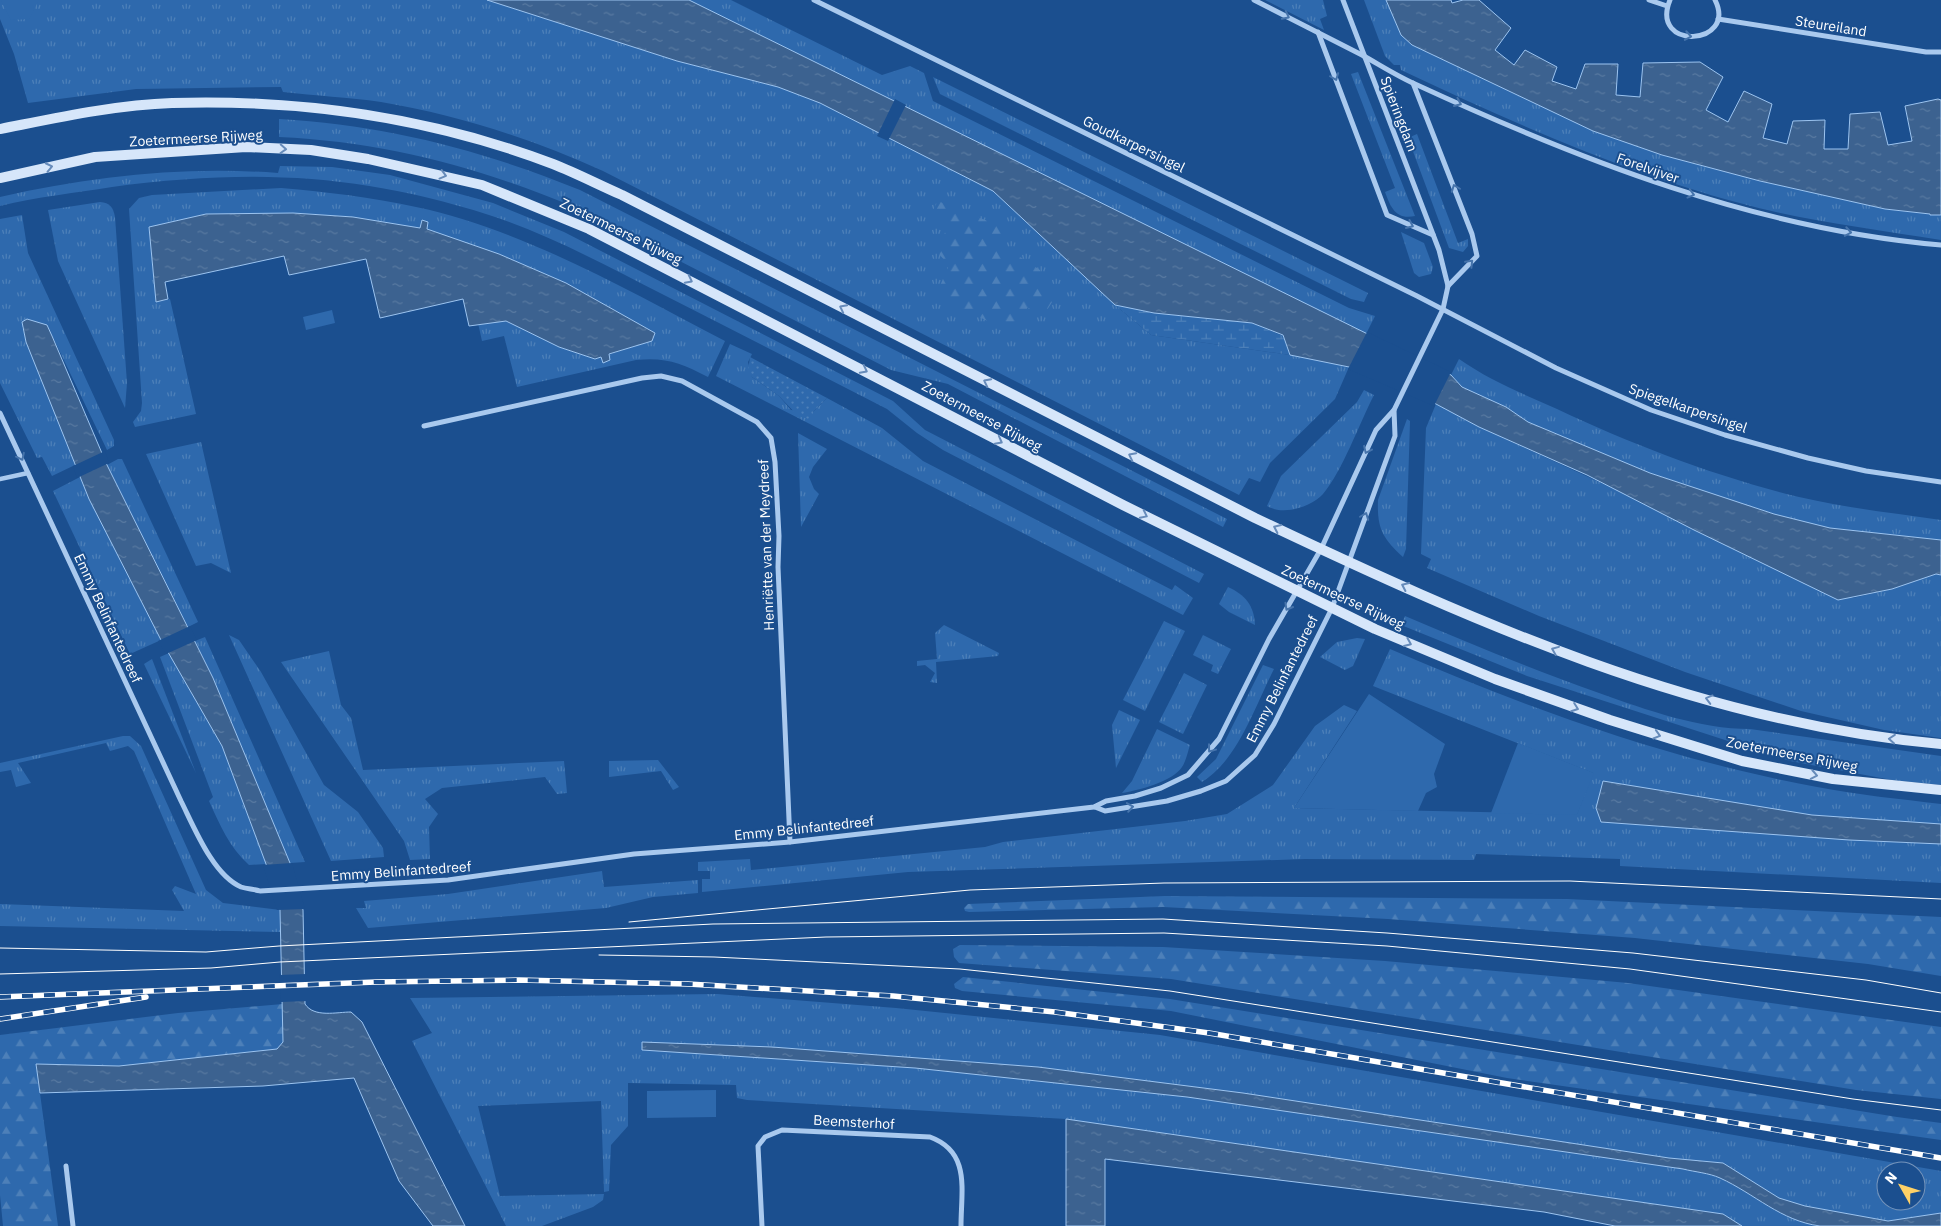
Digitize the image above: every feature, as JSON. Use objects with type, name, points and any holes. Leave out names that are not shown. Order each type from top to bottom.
[{"type":"main road","points":[[0,129],[85,112],[170,103],[263,104],[323,108],[406,123],[489,144],[554,164],[622,195],[1077,429],[1321,549],[1588,663],[1756,712],[1866,735],[1941,744]]},
{"type":"main road","name":"Zoetermeerse Rijweg","points":[[0,178],[95,157],[246,147],[311,150],[368,159],[482,185],[589,229],[1123,505],[1297,591],[1495,679],[1610,720],[1742,761],[1833,779],[1941,790]]},
{"type":"street","name":"Goudkarpersingel","points":[[814,0],[1443,309]]},
{"type":"street","name":"Forelvijver","points":[[1254,0],[1414,83],[1561,149],[1667,188],[1817,227],[1941,246]]},
{"type":"street","name":"Spieringdam","points":[[1321,549],[1376,430],[1394,410],[1443,309],[1448,286],[1434,235],[1343,0]]},
{"type":"street","points":[[1649,0],[1667,6]]},
{"type":"street","points":[[1670,0],[1667,6],[1669,24],[1682,36],[1699,37],[1714,28],[1718,20],[1716,0]]},
{"type":"street","name":"Steureiland","points":[[1718,20],[1926,52],[1941,52]]},
{"type":"street","points":[[1317,32],[1387,215],[1434,235]]},
{"type":"street","name":"Spieringdam","points":[[1414,83],[1472,234],[1476,256],[1448,286]]},
{"type":"street","name":"Spiegelkarpersingel","points":[[1443,309],[1556,368],[1651,410],[1724,435],[1808,458],[1866,471],[1941,482]]},
{"type":"street","name":"Henriëtte van der Meydreef","points":[[424,426],[581,391],[661,376],[682,381],[757,422],[771,438],[775,462],[790,842]]},
{"type":"street","points":[[1348,562],[1396,436],[1394,410]]},
{"type":"street","name":"Emmy Belinfantedreef","points":[[0,414],[181,801],[210,857],[228,878],[241,886],[260,891],[448,880],[634,854],[790,842],[1094,807],[1106,801],[1161,788],[1188,775],[1203,760],[1219,739],[1268,640],[1321,549]]},
{"type":"street","points":[[0,479],[28,473]]},
{"type":"street","name":"Emmy Belinfantedreef","points":[[1094,807],[1105,810],[1167,801],[1226,781],[1255,755],[1274,724],[1332,608],[1348,562]]},
{"type":"street","name":"Beemsterhof","points":[[762,1226],[758,1146],[765,1137],[782,1130],[930,1137],[944,1142],[953,1152],[961,1168],[961,1226]]},
{"type":"street","points":[[66,1166],[72,1226]]},
{"type":"green space","points":[[0,0],[487,0],[677,61],[778,87],[820,103],[993,191],[1115,305],[1151,335],[1290,355],[1349,367],[1335,399],[1270,463],[1260,482],[1249,478],[1239,495],[603,171],[494,129],[410,107],[369,100],[283,92],[281,87],[136,89],[28,103],[14,54],[0,19]]},
{"type":"green space","points":[[1,0],[39,0],[29,19],[11,20]]},
{"type":"green space","points":[[689,0],[731,0],[882,75],[910,66],[924,73],[933,101],[1349,308],[1375,316],[1366,334]]},
{"type":"green space","points":[[1265,0],[1323,0],[1327,16],[1320,19],[1324,30]]},
{"type":"green space","points":[[1364,0],[1386,0],[1401,35],[1412,45],[1593,131],[1662,155],[1760,181],[1885,209],[1941,215],[1941,240],[1838,224],[1727,200],[1632,169],[1538,132],[1401,70],[1400,65],[1394,65],[1385,56]]},
{"type":"green space","points":[[1358,72],[1415,216],[1403,216],[1395,212],[1387,198],[1385,192],[1395,188],[1351,74]]},
{"type":"green space","points":[[933,77],[1368,293],[1364,302],[1351,299],[940,94]]},
{"type":"green space","points":[[279,119],[357,127],[432,142],[506,163],[580,190],[1227,519],[1223,527],[948,384],[891,370],[577,208],[504,180],[431,159],[357,144],[279,137]]},
{"type":"green space","points":[[1417,134],[1458,243],[1468,239],[1468,246],[1463,252],[1449,248],[1408,138]]},
{"type":"green space","points":[[280,166],[332,167],[390,175],[493,203],[564,232],[893,401],[925,430],[1204,574],[1199,583],[943,450],[917,433],[887,409],[578,252],[534,232],[489,215],[394,190],[302,178],[256,177],[162,181],[56,195],[0,206],[0,197],[104,178],[173,172],[243,171],[278,173]]},
{"type":"green space","points":[[281,188],[349,195],[399,203],[456,217],[496,230],[613,282],[725,341],[708,377],[673,362],[647,359],[517,387],[504,336],[482,341],[478,323],[506,321],[559,347],[595,359],[651,341],[655,333],[566,283],[499,254],[426,229],[422,220],[420,228],[353,217],[293,213],[206,214],[149,227],[156,302],[170,299],[196,414],[135,427],[133,422],[141,411],[142,403],[129,209],[139,198],[152,195]]},
{"type":"green space","points":[[938,201],[1000,226],[1005,247],[1040,270],[1042,288],[1054,299],[1047,310],[1027,308],[1013,334],[936,295],[949,265],[937,252],[946,230],[931,214]]},
{"type":"green space","points":[[100,202],[110,206],[115,217],[127,383],[125,408],[58,261],[48,210]]},
{"type":"green space","points":[[22,215],[28,253],[114,440],[114,446],[107,450],[47,325],[22,327],[75,465],[52,476],[42,457],[37,458],[0,383],[0,219]]},
{"type":"green space","points":[[1401,232],[1424,243],[1433,267],[1431,274],[1419,277],[1414,273]]},
{"type":"green space","points":[[1115,305],[1154,313],[1252,323],[1283,336],[1290,355],[1151,335]]},
{"type":"green space","points":[[332,310],[335,323],[306,330],[303,317]]},
{"type":"green space","points":[[730,344],[752,354],[748,362],[752,377],[779,396],[791,410],[813,412],[827,398],[882,428],[923,461],[1172,590],[1175,585],[1193,598],[1183,615],[716,376]]},
{"type":"green space","points":[[750,357],[827,398],[813,412],[812,420],[798,416],[779,396],[752,377],[748,371]]},
{"type":"green space","points":[[1459,359],[1482,374],[1506,386],[1586,422],[1706,470],[1768,489],[1817,501],[1941,520],[1941,540],[1830,528],[1774,514],[1650,473],[1528,422],[1506,407],[1462,387],[1451,375]]},
{"type":"green space","points":[[1364,390],[1374,395],[1344,460],[1323,494],[1311,503],[1296,509],[1281,510],[1267,506],[1281,476],[1357,402]]},
{"type":"green space","points":[[1436,404],[1479,427],[1853,598],[1892,589],[1936,574],[1941,575],[1941,738],[1884,730],[1801,711],[1685,672],[1539,616],[1427,568],[1431,559],[1421,554],[1426,428]]},
{"type":"green space","points":[[1407,419],[1410,421],[1406,549],[1403,557],[1390,544],[1382,532],[1378,500]]},
{"type":"green space","points":[[798,433],[827,449],[813,467],[809,477],[814,489],[819,494],[801,527]]},
{"type":"green space","points":[[201,442],[231,573],[211,563],[196,566],[146,454]]},
{"type":"green space","points":[[122,459],[198,622],[188,627],[107,465]]},
{"type":"green space","points":[[80,477],[161,640],[130,654],[53,491]]},
{"type":"green space","points":[[1228,587],[1244,597],[1248,602],[1253,612],[1255,625],[1229,612],[1219,604]]},
{"type":"green space","points":[[1405,616],[1550,675],[1636,706],[1692,722],[1941,756],[1941,785],[1892,780],[1790,761],[1527,676],[1401,625]]},
{"type":"green space","points":[[1164,621],[1185,631],[1145,711],[1123,700]]},
{"type":"green space","points":[[944,625],[999,653],[998,656],[936,662],[937,683],[930,682],[935,673],[925,665],[917,666],[917,661],[937,659],[935,633]]},
{"type":"green space","points":[[229,635],[239,640],[261,672],[324,785],[358,812],[383,848],[384,857],[331,861]]},
{"type":"green space","points":[[1203,635],[1231,649],[1218,674],[1211,671],[1213,665],[1193,655]]},
{"type":"green space","points":[[205,637],[305,862],[290,863],[213,678],[195,641]]},
{"type":"green space","points":[[1357,638],[1365,639],[1353,666],[1345,670],[1320,657],[1337,642]]},
{"type":"green space","points":[[1390,649],[1494,692],[1653,747],[1762,776],[1832,790],[1941,804],[1941,883],[1620,866],[1620,859],[1476,854],[1474,860],[1305,859],[908,872],[702,892],[702,879],[710,879],[710,871],[698,871],[698,862],[750,859],[751,870],[985,847],[1003,842],[1185,821],[1227,814],[1273,785],[1315,726],[1344,705],[1357,711],[1294,808],[1577,814],[1593,773],[1373,686]]},
{"type":"green space","points":[[329,651],[341,705],[351,718],[363,770],[564,761],[567,793],[557,794],[545,777],[442,788],[425,799],[438,814],[429,827],[430,859],[410,860],[404,841],[281,662]]},
{"type":"green space","points":[[169,653],[222,746],[266,864],[249,865],[242,858],[226,835],[213,810],[209,801],[213,797],[160,657]]},
{"type":"green space","points":[[152,659],[196,773],[144,664]]},
{"type":"green space","points":[[1263,665],[1274,669],[1244,731],[1226,760],[1202,782],[1197,777],[1216,759]]},
{"type":"green space","points":[[1184,673],[1207,685],[1183,734],[1159,722]]},
{"type":"green space","points":[[1369,694],[1445,744],[1434,774],[1437,787],[1426,793],[1418,811],[1294,808]]},
{"type":"green space","points":[[1119,710],[1140,720],[1116,768],[1112,725]]},
{"type":"green space","points":[[1157,729],[1190,745],[1182,767],[1171,777],[1163,781],[1122,793],[1132,781]]},
{"type":"green space","points":[[130,736],[141,746],[206,890],[223,903],[280,910],[280,932],[0,926],[0,904],[184,911],[172,890],[175,886],[196,894],[134,751],[128,746],[110,751],[106,743],[18,763],[31,783],[16,787],[11,770],[0,772],[0,763]]},
{"type":"green space","points":[[1518,743],[1594,773],[1577,815],[1491,813]]},
{"type":"green space","points":[[658,760],[679,787],[673,790],[661,771],[609,777],[609,761]]},
{"type":"green space","points":[[602,871],[604,887],[698,880],[698,893],[653,897],[606,908],[368,928],[356,908],[366,908],[364,901],[448,894]]},
{"type":"green space","points":[[1165,896],[1567,899],[1941,917],[1941,976],[1868,964],[1635,938],[1388,919],[1163,907],[969,912],[965,911],[964,908],[968,904]]},
{"type":"green space","points":[[960,945],[1163,947],[1385,961],[1628,983],[1941,1027],[1941,1099],[1856,1090],[1171,979],[959,963],[954,957],[953,949]]},
{"type":"green space","points":[[963,977],[1170,999],[1941,1123],[1941,1140],[1507,1078],[1171,1011],[962,991],[955,988],[954,984]]},
{"type":"green space","points":[[717,994],[896,1008],[1160,1035],[1884,1161],[1876,1161],[1876,1211],[1926,1211],[1926,1168],[1941,1171],[1941,1213],[1888,1221],[1805,1206],[1779,1198],[1723,1163],[1669,1158],[1243,1093],[1038,1067],[772,1047],[642,1043],[643,1050],[915,1068],[1187,1097],[1683,1169],[1720,1178],[1780,1213],[1793,1219],[1820,1226],[1742,1226],[1723,1214],[1066,1119],[747,1100],[737,1098],[736,1085],[628,1083],[628,1126],[611,1145],[609,1191],[604,1192],[601,1101],[478,1106],[500,1196],[604,1194],[603,1200],[593,1207],[542,1226],[506,1226],[412,1041],[432,1033],[410,998]]},
{"type":"green space","points":[[283,1004],[283,1042],[277,1049],[119,1066],[36,1064],[58,1226],[3,1226],[0,1195],[0,1035],[178,1013]]},
{"type":"green space","points":[[716,1090],[716,1117],[647,1118],[647,1091]]},
{"type":"water","points":[[487,0],[689,0],[1451,375],[1462,387],[1506,407],[1528,422],[1650,473],[1774,514],[1830,528],[1941,540],[1941,575],[1936,574],[1892,589],[1838,600],[1694,530],[1587,475],[1479,427],[1436,404],[1349,367],[1290,355],[1283,335],[1252,323],[1154,313],[1115,305],[993,191],[820,103],[778,87],[677,61]]},
{"type":"water","points":[[1386,0],[1451,0],[1452,3],[1463,0],[1479,0],[1511,28],[1495,50],[1514,65],[1525,50],[1557,67],[1552,81],[1576,89],[1585,64],[1618,64],[1616,95],[1640,97],[1643,63],[1700,62],[1723,77],[1706,110],[1728,122],[1744,91],[1772,104],[1763,138],[1787,144],[1793,121],[1825,120],[1824,149],[1848,149],[1850,114],[1880,112],[1888,145],[1912,141],[1905,106],[1941,100],[1941,215],[1885,209],[1760,181],[1662,155],[1593,131],[1412,45],[1401,35]]},
{"type":"water","points":[[293,213],[353,217],[420,228],[422,220],[428,222],[427,229],[499,254],[566,283],[655,333],[652,341],[609,354],[610,360],[603,363],[601,357],[595,359],[559,347],[506,321],[469,326],[463,299],[380,318],[366,259],[289,275],[284,256],[165,282],[168,299],[156,302],[149,227],[206,214]]},
{"type":"water","points":[[27,319],[47,325],[107,465],[213,678],[290,863],[303,910],[305,1004],[320,1013],[351,1012],[362,1022],[465,1226],[433,1226],[399,1181],[354,1078],[263,1086],[40,1093],[36,1064],[119,1066],[277,1049],[283,1042],[280,910],[266,864],[222,746],[161,640],[89,499],[26,342],[22,322]]},
{"type":"water","points":[[1603,781],[1812,815],[1941,824],[1941,844],[1849,840],[1601,822],[1596,808]]},
{"type":"water","points":[[642,1042],[772,1047],[1038,1067],[1243,1093],[1669,1158],[1723,1163],[1779,1198],[1805,1206],[1888,1221],[1941,1213],[1941,1226],[1820,1226],[1793,1219],[1780,1213],[1720,1178],[1683,1169],[1187,1097],[915,1068],[642,1050]]},
{"type":"water","points":[[1066,1119],[1723,1214],[1742,1226],[1615,1226],[1544,1212],[1105,1159],[1105,1226],[1066,1226]]},
{"type":"pier","points":[[895,99],[906,105],[888,141],[877,136]]},
{"type":"pier","points":[[1367,332],[1451,372],[1434,406],[1348,369]]},
{"type":"pier","points":[[105,451],[109,463],[77,478],[73,466]]},
{"type":"pier","points":[[190,626],[197,640],[166,654],[158,641]]},
{"type":"pier","points":[[292,863],[305,909],[277,910],[263,865]]},
{"type":"pier","points":[[307,974],[307,1001],[281,1002],[279,975]]},
{"type":"tram line","points":[[629,922],[970,890],[1164,883],[1570,881],[1941,899]]},
{"type":"tram line","points":[[0,948],[206,952],[279,946],[713,924],[1163,919],[1387,933],[1633,953],[1866,980],[1941,993]]},
{"type":"tram line","points":[[0,974],[211,968],[280,962],[826,937],[1164,933],[1387,946],[1630,969],[1941,1012]]},
{"type":"tram line","points":[[599,955],[714,957],[960,969],[1170,991],[1853,1099],[1941,1110]]},
{"type":"railway","points":[[0,997],[376,982],[519,980],[688,984],[893,996],[1055,1012],[1209,1033],[1941,1158]]},
{"type":"railway","points":[[0,1019],[146,997]]}]
